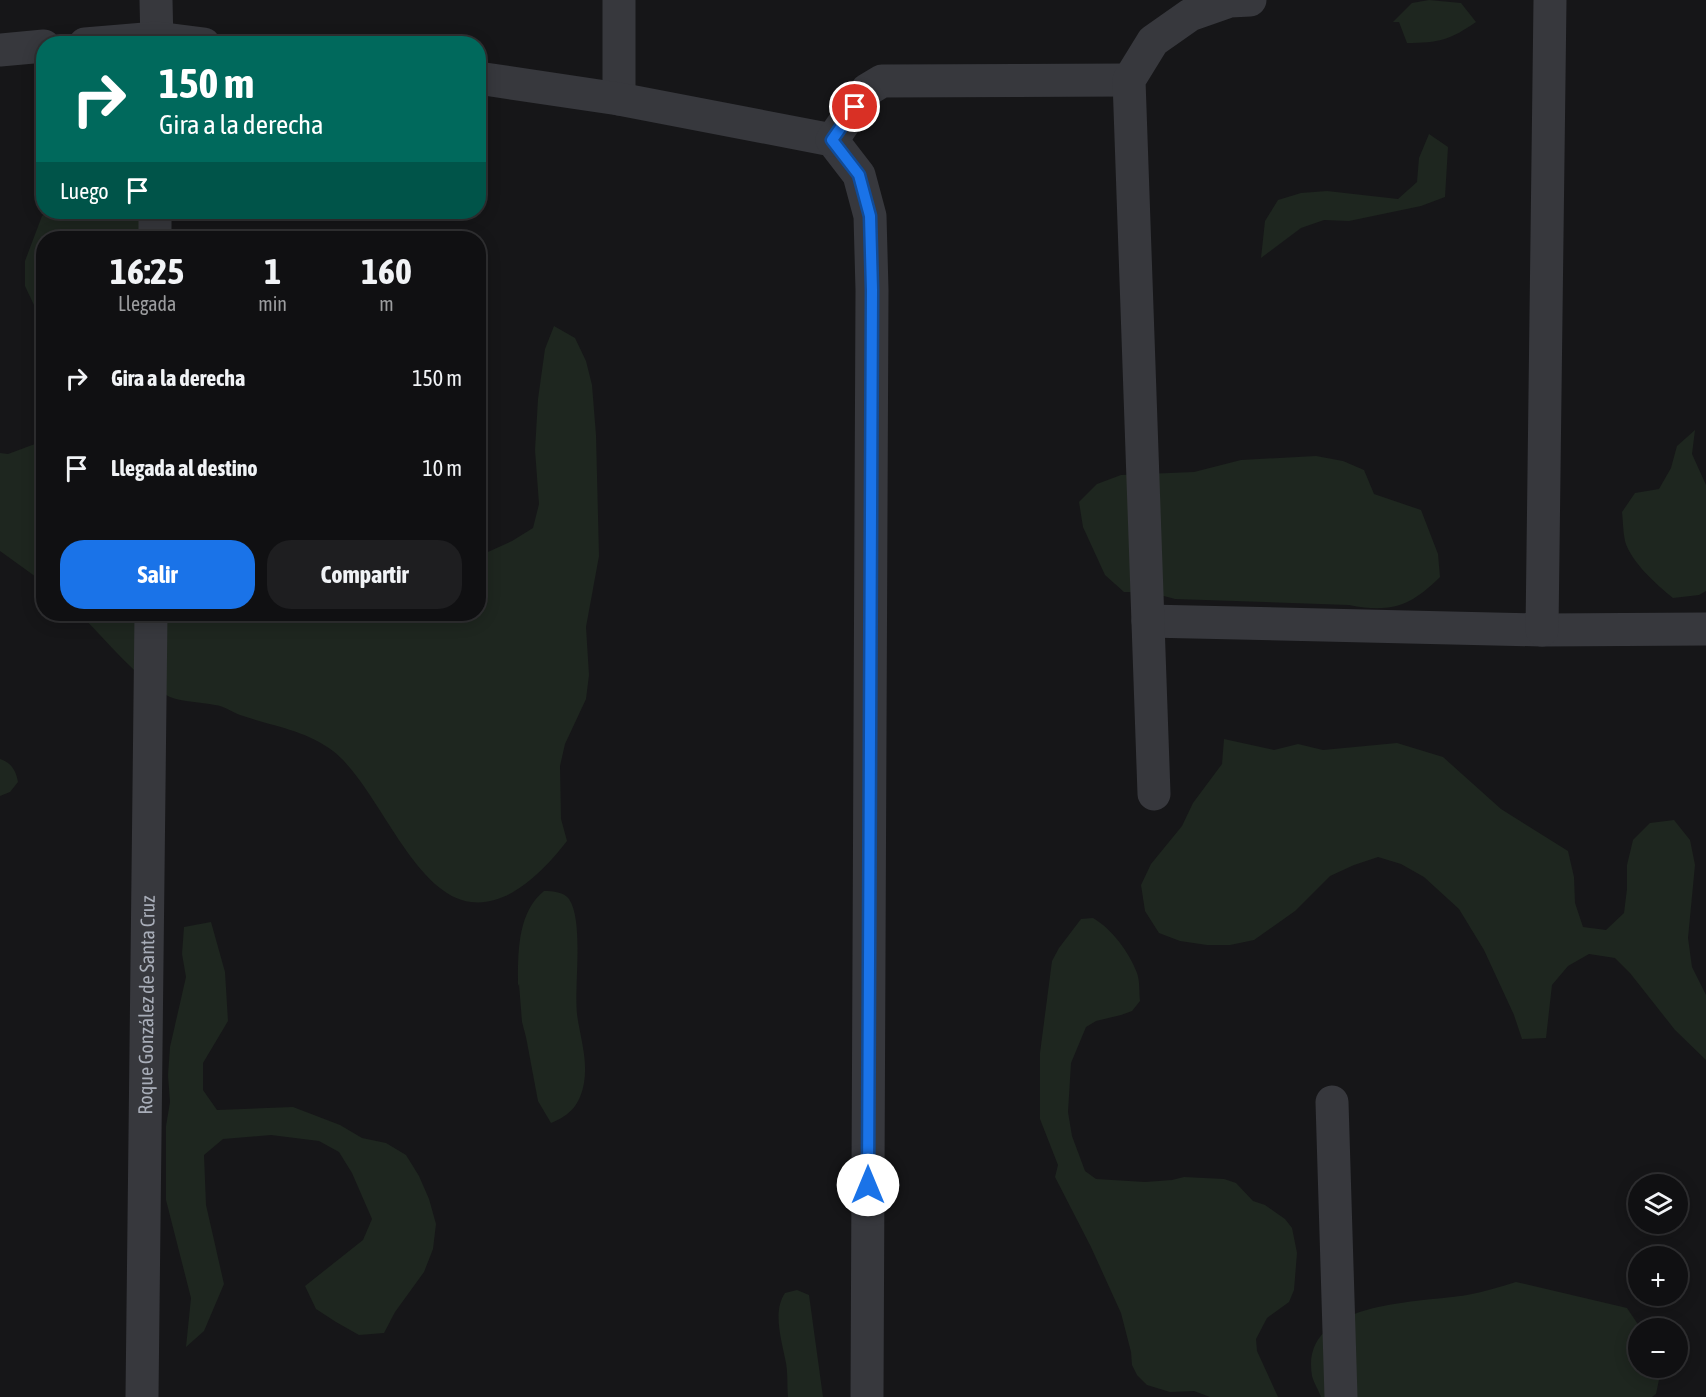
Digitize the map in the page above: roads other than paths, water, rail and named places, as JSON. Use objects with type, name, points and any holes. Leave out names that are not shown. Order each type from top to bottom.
[{"type":"street","points":[[156,0],[157,36]]},
{"type":"street","points":[[618,0],[619,99]]},
{"type":"street","points":[[1154,794],[1130,80],[1153,40],[1190,15],[1230,1],[1250,0]]},
{"type":"street","points":[[1542,630],[1550,0]]},
{"type":"street","points":[[0,50],[36,47]]},
{"type":"street","points":[[486,79],[619,99],[832,140],[859,175],[870,216],[872,290],[867,1397]]},
{"type":"street","points":[[832,140],[867,90],[882,81],[1130,80]]},
{"type":"street","name":"Roque González de Santa Cruz","points":[[142,1397],[151,621]]},
{"type":"street","points":[[1148,621],[1542,630],[1706,629]]},
{"type":"street","points":[[1332,1102],[1341,1397]]}]
